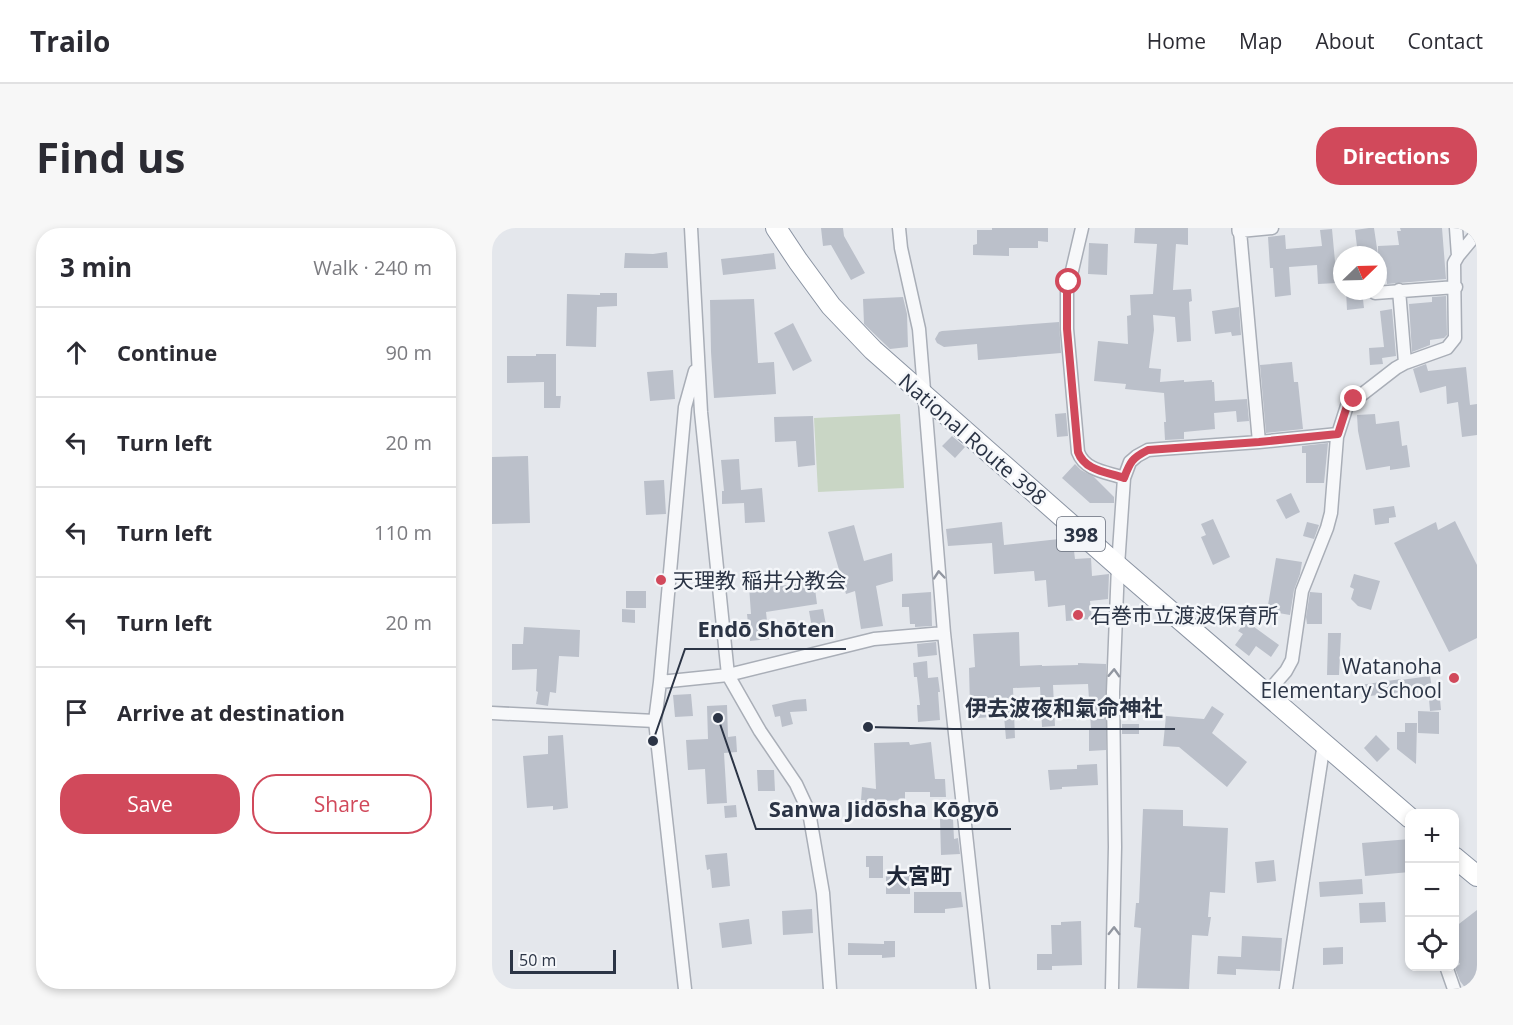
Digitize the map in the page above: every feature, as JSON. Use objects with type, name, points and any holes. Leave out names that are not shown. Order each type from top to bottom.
[{"type":"highway","name":"National Route 398","points":[[776,228],[831,306],[873,350],[1118,566],[1405,814]]},
{"type":"highway","points":[[1459,860],[1477,876]]},
{"type":"street","points":[[691,228],[698,361],[728,675],[760,731],[796,784],[809,812],[823,893],[830,989]]},
{"type":"street","points":[[899,228],[901,248],[919,329],[944,633],[983,989]]},
{"type":"street","points":[[1082,228],[1067,292],[1067,329],[1078,452],[1080,458],[1090,468],[1124,478]]},
{"type":"street","points":[[1259,442],[1240,230],[1272,228]]},
{"type":"street","points":[[1456,228],[1458,256]]},
{"type":"street","points":[[1266,694],[1286,671],[1292,660],[1302,591],[1331,513],[1338,434],[1347,406],[1379,380],[1405,363],[1448,348],[1452,344],[1455,338],[1454,263],[1477,233]]},
{"type":"street","points":[[1387,292],[1455,287]]},
{"type":"street","points":[[1399,290],[1405,363]]},
{"type":"street","points":[[685,989],[655,721],[685,407],[698,361]]},
{"type":"street","points":[[1112,989],[1115,847],[1113,692],[1124,478],[1130,462],[1148,450],[1338,434]]},
{"type":"street","points":[[660,682],[728,675],[874,639],[944,633]]},
{"type":"street","points":[[492,713],[655,721]]},
{"type":"street","points":[[1286,989],[1324,744]]},
{"type":"street","points":[[1448,971],[1454,989]]},
{"type":"green space","points":[[900,414],[904,488],[818,492],[814,418]]},
{"type":"building","points":[[821,228],[843,228],[844,236],[865,273],[851,280],[831,245],[823,246]]},
{"type":"building","points":[[992,228],[1048,228],[1048,242],[1038,241],[1038,248],[1009,248],[1009,256],[973,255],[973,245],[977,244],[977,230],[992,230]]},
{"type":"building","points":[[1135,228],[1188,228],[1188,245],[1176,244],[1173,290],[1191,289],[1192,301],[1189,302],[1191,341],[1177,342],[1175,317],[1153,315],[1154,330],[1149,368],[1161,369],[1160,382],[1212,380],[1215,401],[1247,399],[1249,421],[1237,422],[1236,411],[1214,413],[1215,429],[1184,432],[1184,439],[1165,440],[1164,393],[1125,389],[1126,384],[1094,381],[1098,341],[1128,344],[1127,316],[1131,315],[1130,295],[1153,294],[1157,244],[1134,243]]},
{"type":"building","points":[[1374,228],[1377,246],[1357,246],[1355,230]]},
{"type":"building","points":[[1400,228],[1442,228],[1446,279],[1387,284],[1387,246],[1378,246],[1399,245],[1397,231],[1401,231]]},
{"type":"building","points":[[1332,229],[1333,283],[1318,284],[1317,265],[1289,267],[1291,295],[1275,297],[1268,237],[1285,235],[1286,249],[1322,246],[1320,230]]},
{"type":"building","points":[[1089,243],[1108,244],[1107,275],[1088,274]]},
{"type":"building","points":[[667,252],[668,268],[624,268],[625,253]]},
{"type":"building","points":[[774,253],[776,269],[723,275],[721,259]]},
{"type":"building","points":[[600,293],[617,293],[617,306],[597,307],[596,347],[566,346],[567,294],[600,295]]},
{"type":"building","points":[[1446,296],[1447,335],[1444,338],[1430,340],[1430,345],[1412,352],[1409,304],[1432,302],[1432,297]]},
{"type":"building","points":[[903,297],[907,314],[908,347],[890,349],[864,324],[863,299]]},
{"type":"building","points":[[754,299],[758,363],[774,362],[776,394],[714,398],[710,300]]},
{"type":"building","points":[[1346,300],[1363,300],[1364,308],[1347,310]]},
{"type":"building","points":[[1239,307],[1241,335],[1232,336],[1231,332],[1215,334],[1212,311]]},
{"type":"building","points":[[1392,309],[1396,356],[1382,358],[1383,364],[1370,365],[1369,348],[1384,347],[1380,311]]},
{"type":"building","points":[[1059,322],[1061,353],[978,360],[977,344],[944,347],[935,339],[942,331]]},
{"type":"building","points":[[793,323],[812,361],[793,371],[774,333]]},
{"type":"building","points":[[536,354],[556,354],[556,396],[561,396],[560,408],[544,408],[544,382],[507,383],[507,356],[536,356]]},
{"type":"building","points":[[1292,362],[1294,382],[1298,382],[1303,429],[1266,433],[1260,365]]},
{"type":"building","points":[[1426,364],[1428,371],[1466,367],[1470,405],[1477,404],[1477,435],[1462,437],[1458,402],[1447,404],[1446,386],[1420,393],[1413,369]]},
{"type":"building","points":[[673,370],[675,399],[650,401],[647,372]]},
{"type":"building","points":[[1066,413],[1068,436],[1057,437],[1055,414]]},
{"type":"building","points":[[1375,414],[1376,424],[1399,421],[1402,446],[1407,445],[1410,467],[1390,470],[1390,466],[1366,470],[1357,415]]},
{"type":"building","points":[[813,416],[815,465],[798,467],[796,441],[775,442],[774,417]]},
{"type":"building","points":[[952,436],[965,447],[955,458],[942,446]]},
{"type":"building","points":[[1328,443],[1324,483],[1306,483],[1306,453],[1302,453],[1302,446]]},
{"type":"building","points":[[528,456],[530,523],[492,524],[492,457]]},
{"type":"building","points":[[739,459],[741,490],[762,488],[765,522],[745,523],[744,503],[722,504],[722,491],[724,491],[721,460]]},
{"type":"building","points":[[1075,464],[1094,477],[1114,497],[1114,503],[1090,503],[1062,478]]},
{"type":"building","points":[[664,480],[666,514],[646,515],[644,481]]},
{"type":"building","points":[[1291,493],[1300,512],[1286,519],[1276,500]]},
{"type":"building","points":[[1394,506],[1396,517],[1389,518],[1389,523],[1375,525],[1373,509]]},
{"type":"building","points":[[1213,519],[1230,557],[1213,565],[1201,537],[1206,535],[1201,524]]},
{"type":"building","points":[[1455,521],[1477,565],[1477,638],[1449,652],[1394,543],[1436,522],[1438,530]]},
{"type":"building","points":[[1002,522],[1004,545],[1068,538],[1073,543],[1075,559],[1091,558],[1092,576],[1109,574],[1108,599],[1090,601],[1092,619],[1066,621],[1065,605],[1048,607],[1046,580],[1035,581],[1034,571],[994,574],[992,543],[948,546],[946,529]]},
{"type":"building","points":[[1307,522],[1319,525],[1314,539],[1303,536]]},
{"type":"building","points":[[854,525],[864,561],[892,553],[893,581],[876,586],[883,626],[861,629],[855,591],[846,594],[828,532]]},
{"type":"building","points":[[1276,558],[1302,562],[1290,615],[1267,611]]},
{"type":"building","points":[[1354,574],[1380,581],[1371,610],[1358,606],[1351,599],[1354,589],[1350,587]]},
{"type":"building","points":[[814,581],[817,604],[766,612],[769,639],[750,641],[747,614],[751,614],[749,586],[761,585],[761,589]]},
{"type":"building","points":[[626,591],[646,591],[646,608],[626,608]]},
{"type":"building","points":[[931,592],[932,626],[915,627],[915,624],[910,624],[909,607],[902,607],[902,594]]},
{"type":"building","points":[[1310,592],[1322,593],[1322,624],[1307,624]]},
{"type":"building","points":[[622,609],[635,610],[635,623],[622,622]]},
{"type":"building","points":[[823,609],[828,636],[814,639],[809,611]]},
{"type":"building","points":[[1246,621],[1279,645],[1271,657],[1256,646],[1249,656],[1235,645],[1243,634],[1238,631]]},
{"type":"building","points":[[524,627],[580,630],[579,657],[559,656],[556,693],[550,692],[548,706],[536,704],[537,669],[512,670],[512,644],[523,644]]},
{"type":"building","points":[[1019,632],[1020,666],[1106,664],[1106,750],[1089,751],[1089,730],[1091,729],[1088,684],[1053,685],[1055,726],[1042,727],[1040,687],[1013,688],[1015,738],[1006,739],[1004,716],[966,719],[966,707],[970,707],[969,668],[975,667],[973,634]]},
{"type":"building","points":[[1328,633],[1341,633],[1339,675],[1327,675]]},
{"type":"building","points":[[936,642],[937,655],[918,657],[917,644]]},
{"type":"building","points":[[927,661],[928,678],[938,677],[940,720],[918,722],[917,705],[920,705],[913,663]]},
{"type":"building","points":[[1430,676],[1432,688],[1362,697],[1360,685]]},
{"type":"building","points":[[691,694],[693,716],[675,717],[673,695]]},
{"type":"building","points":[[806,699],[807,711],[790,712],[793,724],[782,727],[780,716],[775,717],[772,705]]},
{"type":"building","points":[[1429,699],[1440,699],[1441,710],[1430,711]]},
{"type":"building","points":[[727,705],[728,737],[736,736],[737,752],[724,753],[727,803],[707,804],[705,769],[688,770],[686,740],[708,739],[707,706]]},
{"type":"building","points":[[1212,706],[1224,714],[1212,733],[1247,762],[1227,787],[1179,747],[1163,746],[1166,716],[1204,719]]},
{"type":"building","points":[[1418,711],[1439,712],[1439,734],[1418,733]]},
{"type":"building","points":[[1405,723],[1417,723],[1416,764],[1397,749],[1397,732],[1405,732]]},
{"type":"building","points":[[1122,724],[1139,724],[1139,734],[1122,734]]},
{"type":"building","points":[[563,735],[568,808],[553,810],[553,806],[527,808],[523,756],[548,754],[548,736]]},
{"type":"building","points":[[1376,735],[1390,749],[1377,762],[1364,748]]},
{"type":"building","points":[[909,742],[910,745],[931,742],[935,779],[945,779],[946,797],[930,797],[930,792],[905,792],[905,800],[879,801],[878,813],[864,811],[865,800],[861,800],[862,787],[876,789],[874,743]]},
{"type":"building","points":[[1097,764],[1098,785],[1050,790],[1048,770],[1077,769],[1077,765]]},
{"type":"building","points":[[757,770],[774,770],[775,791],[758,791]]},
{"type":"building","points":[[736,805],[737,817],[725,818],[724,806]]},
{"type":"building","points":[[1143,809],[1183,810],[1183,826],[1228,828],[1225,893],[1210,892],[1208,917],[1211,917],[1208,936],[1192,935],[1189,989],[1137,988],[1141,928],[1134,927],[1136,903],[1139,903]]},
{"type":"building","points":[[940,819],[953,819],[954,839],[958,838],[960,854],[941,855]]},
{"type":"building","points":[[1405,839],[1405,872],[1365,876],[1362,843]]},
{"type":"building","points":[[727,853],[730,886],[712,888],[710,869],[707,870],[705,855]]},
{"type":"building","points":[[866,856],[883,856],[883,878],[869,878]]},
{"type":"building","points":[[1274,860],[1276,881],[1257,883],[1255,862]]},
{"type":"building","points":[[886,873],[910,874],[910,894],[886,894]]},
{"type":"building","points":[[1362,879],[1363,894],[1320,897],[1319,882]]},
{"type":"building","points":[[914,892],[961,892],[963,907],[945,909],[945,913],[914,913]]},
{"type":"building","points":[[1385,902],[1386,922],[1360,923],[1359,903]]},
{"type":"building","points":[[812,909],[813,933],[783,935],[782,911]]},
{"type":"building","points":[[1477,910],[1477,989],[1466,989],[1456,971],[1459,971],[1460,964],[1459,924]]},
{"type":"building","points":[[749,919],[752,944],[722,948],[719,923]]},
{"type":"building","points":[[1081,921],[1082,965],[1052,966],[1052,970],[1037,970],[1037,954],[1052,954],[1051,925]]},
{"type":"building","points":[[1242,936],[1282,938],[1280,971],[1236,969],[1236,975],[1217,974],[1218,956],[1241,957]]},
{"type":"building","points":[[884,941],[895,941],[895,957],[848,955],[848,943],[884,944]]},
{"type":"building","points":[[1343,947],[1343,964],[1323,965],[1323,948]]},
{"type":"place","name":"天理教 稲井分教会","points":[[661,580]]},
{"type":"place","name":"石巻市立渡波保育所","points":[[1078,615]]},
{"type":"place","name":"Watanoha Elementary School","points":[[1454,678]]},
{"type":"place","name":"Sanwa Jidōsha Kōgyō","points":[[718,718]]},
{"type":"place","name":"伊去波夜和氣命神社","points":[[868,727]]},
{"type":"place","name":"Endō Shōten","points":[[653,741]]},
{"type":"district","name":"大宮町","points":[[919,875]]},
{"type":"route","points":[[1069,282],[1067,329],[1078,452],[1080,458],[1090,468],[1124,478],[1130,462],[1148,450],[1338,434],[1347,406],[1354,399]]}]
